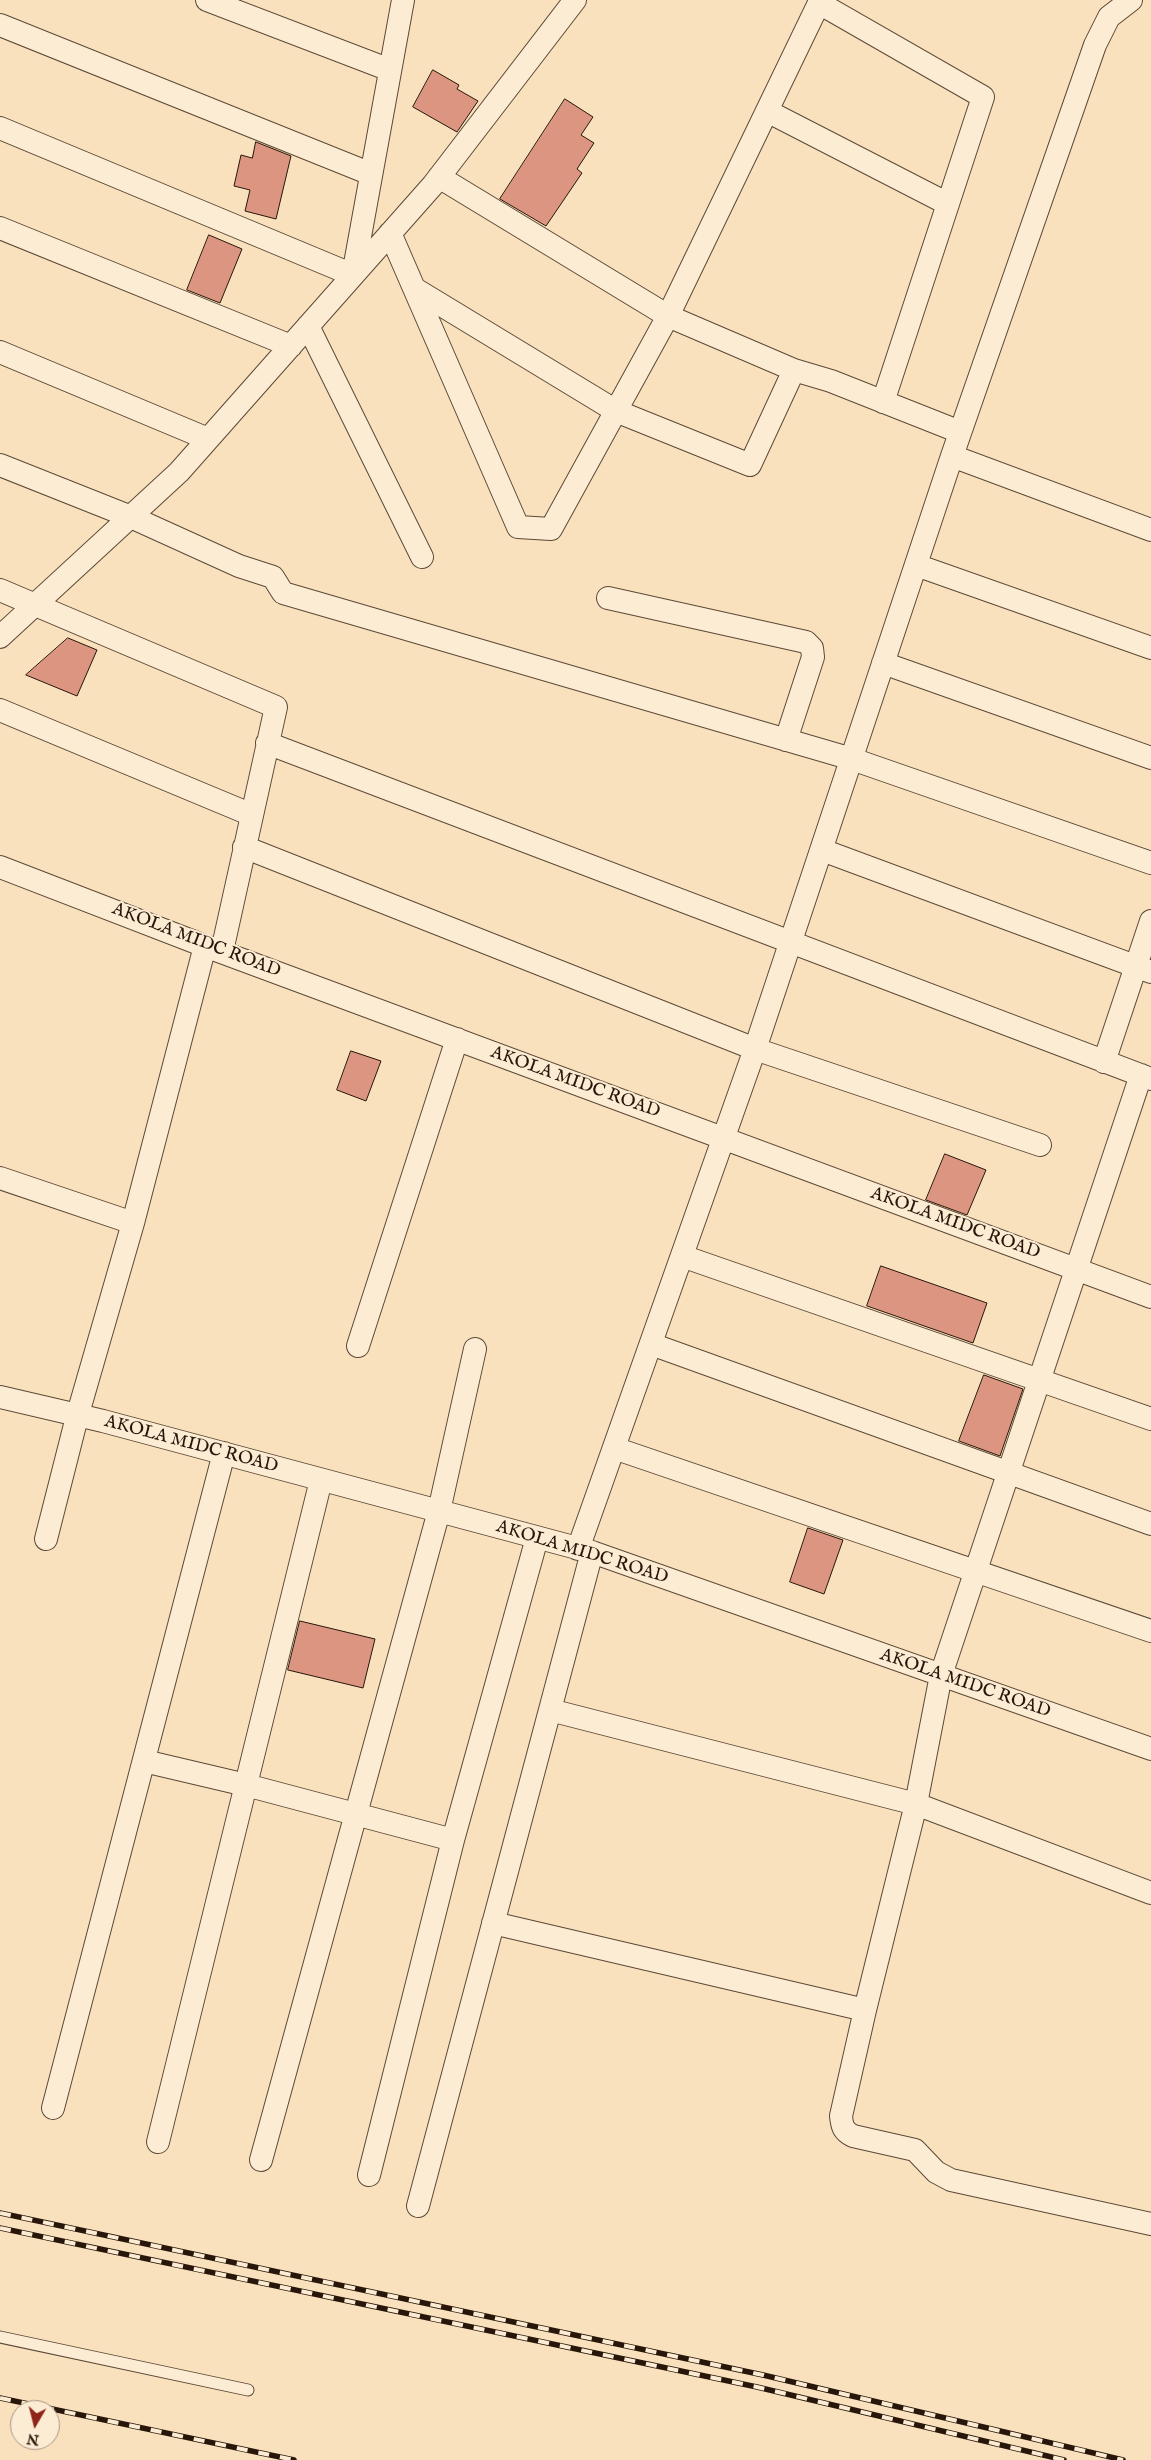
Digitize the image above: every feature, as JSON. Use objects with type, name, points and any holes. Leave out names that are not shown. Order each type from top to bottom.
[{"type":"street","points":[[207,0],[390,70]]},
{"type":"street","points":[[353,275],[403,0]]},
{"type":"street","points":[[0,637],[37,605],[179,472],[439,177],[575,0]]},
{"type":"street","points":[[418,2206],[550,1710],[585,1551],[614,1448],[755,1049],[960,432],[1095,45],[1109,17],[1131,0]]},
{"type":"street","points":[[390,233],[518,527],[552,529],[668,316],[819,3],[983,97],[883,402]]},
{"type":"street","points":[[0,25],[371,174]]},
{"type":"street","points":[[767,111],[948,204]]},
{"type":"street","points":[[0,128],[353,275]]},
{"type":"street","points":[[439,177],[668,316],[794,370],[831,381],[960,432]]},
{"type":"street","points":[[0,228],[291,346]]},
{"type":"street","points":[[415,289],[616,411],[750,465],[794,370]]},
{"type":"street","points":[[308,326],[422,557]]},
{"type":"street","points":[[0,352],[208,439]]},
{"type":"street","points":[[952,456],[1151,530]]},
{"type":"street","points":[[0,465],[131,517],[239,566],[273,577],[283,593],[852,759],[1151,863]]},
{"type":"street","points":[[916,565],[1151,648]]},
{"type":"street","points":[[0,590],[276,706],[244,847],[77,1417],[46,1539]]},
{"type":"street","points":[[608,598],[806,642],[812,648],[813,657],[786,740]]},
{"type":"street","points":[[883,663],[1151,758]]},
{"type":"street","points":[[0,710],[252,815]]},
{"type":"street","points":[[267,744],[1146,1077],[1075,1269],[941,1675],[916,1804],[841,2116],[842,2127],[847,2133],[915,2150],[936,2172],[951,2180],[1151,2224]]},
{"type":"street","points":[[244,847],[755,1049],[1040,1145]]},
{"type":"street","points":[[822,850],[1144,969]]},
{"type":"street","name":"AKOLA MIDC ROAD","points":[[0,866],[213,949],[1151,1297]]},
{"type":"street","points":[[1104,1062],[1144,969],[1151,921]]},
{"type":"street","points":[[358,1346],[457,1039]]},
{"type":"street","points":[[0,1178],[133,1223]]},
{"type":"street","points":[[682,1256],[1151,1419]]},
{"type":"street","points":[[651,1344],[1007,1474],[1151,1524]]},
{"type":"street","points":[[261,2160],[439,1512],[475,1348]]},
{"type":"street","name":"AKOLA MIDC ROAD","points":[[0,1397],[77,1417],[103,1421],[585,1551],[1151,1749]]},
{"type":"street","points":[[614,1448],[975,1573],[1151,1631]]},
{"type":"street","points":[[54,2108],[224,1454]]},
{"type":"street","points":[[158,2142],[321,1480]]},
{"type":"street","points":[[369,2175],[453,1840],[537,1538]]},
{"type":"street","points":[[550,1710],[916,1804],[1151,1893]]},
{"type":"street","points":[[144,1761],[246,1785],[453,1840]]},
{"type":"street","points":[[493,1923],[865,2010]]},
{"type":"lane","points":[[0,2337],[248,2390]]},
{"type":"building","points":[[433,70],[459,85],[457,89],[478,101],[457,132],[413,107]]},
{"type":"building","points":[[565,99],[593,117],[581,135],[594,143],[577,169],[582,173],[546,226],[500,199]]},
{"type":"building","points":[[256,142],[291,156],[276,219],[245,211],[250,190],[234,186],[241,155],[252,158]]},
{"type":"building","points":[[209,235],[242,249],[220,303],[187,290]]},
{"type":"building","points":[[68,638],[97,650],[77,696],[26,675]]},
{"type":"building","points":[[351,1051],[381,1061],[366,1101],[337,1090]]},
{"type":"building","points":[[945,1154],[986,1170],[967,1215],[926,1200]]},
{"type":"building","points":[[881,1266],[987,1303],[973,1343],[867,1306]]},
{"type":"building","points":[[984,1375],[1023,1389],[1000,1456],[959,1441]]},
{"type":"building","points":[[808,1528],[843,1540],[824,1594],[790,1582]]},
{"type":"building","points":[[300,1621],[375,1639],[363,1688],[288,1670]]},
{"type":"railway","points":[[0,2213],[763,2375],[1123,2460]]},
{"type":"railway","points":[[0,2228],[757,2387],[1064,2460]]},
{"type":"railway","points":[[0,2398],[294,2460]]}]
